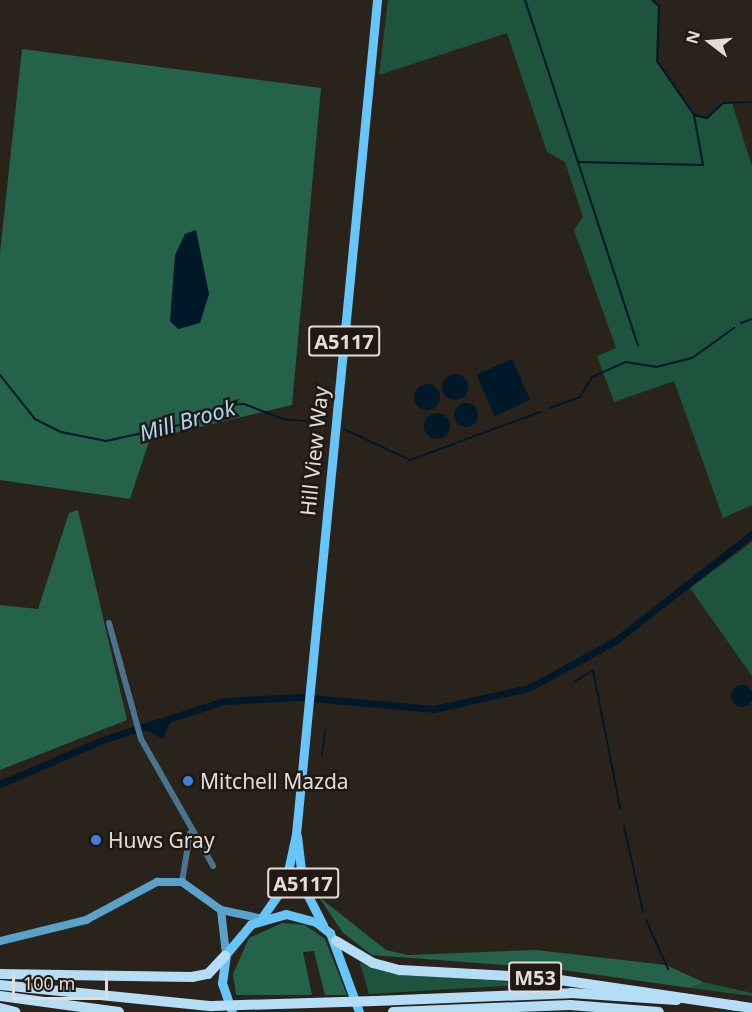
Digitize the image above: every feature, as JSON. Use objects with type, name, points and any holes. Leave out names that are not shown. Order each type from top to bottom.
[{"type":"highway","name":"M53","points":[[336,941],[373,963],[400,970],[568,980],[752,1008]]},
{"type":"highway","points":[[0,974],[192,978],[208,974],[225,955]]},
{"type":"highway","name":"M53","points":[[0,986],[212,1006],[571,993],[738,1006]]},
{"type":"highway","points":[[0,996],[119,1012]]},
{"type":"highway","name":"M53","points":[[393,1012],[570,1005],[659,1012]]},
{"type":"highway","points":[[0,1008],[15,1012]]},
{"type":"main road","name":"Hill View Way","points":[[225,955],[261,917],[285,885],[296,834],[377,0]]},
{"type":"main road","name":"Hill View Way","points":[[296,834],[303,886],[324,927]]},
{"type":"main road","points":[[261,917],[302,916],[324,927],[336,941],[359,1012]]},
{"type":"main road","points":[[225,955],[222,983],[232,1012]]},
{"type":"street","points":[[109,623],[132,715],[141,740],[190,832],[213,866]]},
{"type":"street","points":[[182,882],[190,832]]},
{"type":"street","points":[[0,941],[86,920],[157,882],[182,882],[221,910],[261,917]]},
{"type":"street","points":[[221,910],[225,955]]},
{"type":"green space","points":[[388,0],[652,0],[659,6],[657,61],[694,115],[707,118],[723,103],[732,103],[752,166],[752,505],[723,518],[674,381],[614,402],[597,356],[616,348],[574,230],[583,217],[565,162],[547,152],[507,33],[379,75]]},
{"type":"green space","points":[[22,49],[321,88],[292,405],[150,439],[130,499],[0,480],[0,253]]},
{"type":"green space","points":[[78,510],[127,720],[0,770],[0,605],[38,609],[69,513]]},
{"type":"green space","points":[[752,542],[752,676],[690,588]]},
{"type":"green space","points":[[319,897],[386,950],[408,955],[536,950],[666,965],[703,982],[690,988],[556,969],[372,955],[343,933]]},
{"type":"green space","points":[[282,923],[305,925],[325,939],[347,995],[325,995],[314,951],[303,952],[312,995],[236,995],[233,974],[249,938]]},
{"type":"green space","points":[[360,963],[390,973],[541,984],[369,994]]},
{"type":"green space","points":[[703,982],[752,993],[752,996],[690,988]]},
{"type":"water","points":[[196,230],[209,294],[200,323],[178,329],[170,321],[175,255],[185,234]]},
{"type":"water","points":[[512,359],[530,400],[495,416],[476,375]]},
{"type":"water","points":[[455,374],[464,378],[468,387],[464,396],[455,400],[446,396],[442,387],[446,378]]},
{"type":"water","points":[[427,384],[436,388],[440,397],[436,406],[427,410],[418,406],[414,397],[418,388]]},
{"type":"water","points":[[461,403],[471,403],[478,410],[478,420],[471,427],[461,427],[454,420],[454,410]]},
{"type":"water","points":[[437,413],[446,417],[450,426],[446,435],[437,439],[428,435],[424,426],[428,417]]},
{"type":"water","points":[[742,685],[750,688],[753,696],[750,704],[742,707],[734,704],[731,696],[734,688]]},
{"type":"water","points":[[174,714],[163,739],[142,728],[156,722]]},
{"type":"waterway","points":[[525,0],[638,345]]},
{"type":"waterway","points":[[578,162],[703,165],[694,115],[657,61],[659,6],[652,0]]},
{"type":"waterway","points":[[694,115],[707,118],[723,103],[752,102]]},
{"type":"waterway","name":"Mill Brook","points":[[741,323],[752,319]]},
{"type":"waterway","name":"Mill Brook","points":[[550,408],[580,397],[592,377],[625,362],[656,367],[692,358],[734,328]]},
{"type":"waterway","name":"Mill Brook","points":[[0,375],[35,419],[61,432],[106,441],[189,423],[224,405],[244,404],[283,419],[324,423]]},
{"type":"waterway","name":"Mill Brook","points":[[344,429],[410,460],[540,412]]},
{"type":"waterway","points":[[0,784],[102,740],[224,701],[299,697],[434,709],[529,688],[615,641],[752,534]]},
{"type":"waterway","points":[[574,682],[593,670],[620,808]]},
{"type":"waterway","points":[[322,755],[325,729]]},
{"type":"waterway","points":[[624,826],[643,912]]},
{"type":"waterway","points":[[646,920],[668,969]]},
{"type":"place","name":"Mitchell Mazda","points":[[188,781]]},
{"type":"place","name":"Huws Gray","points":[[96,840]]}]
